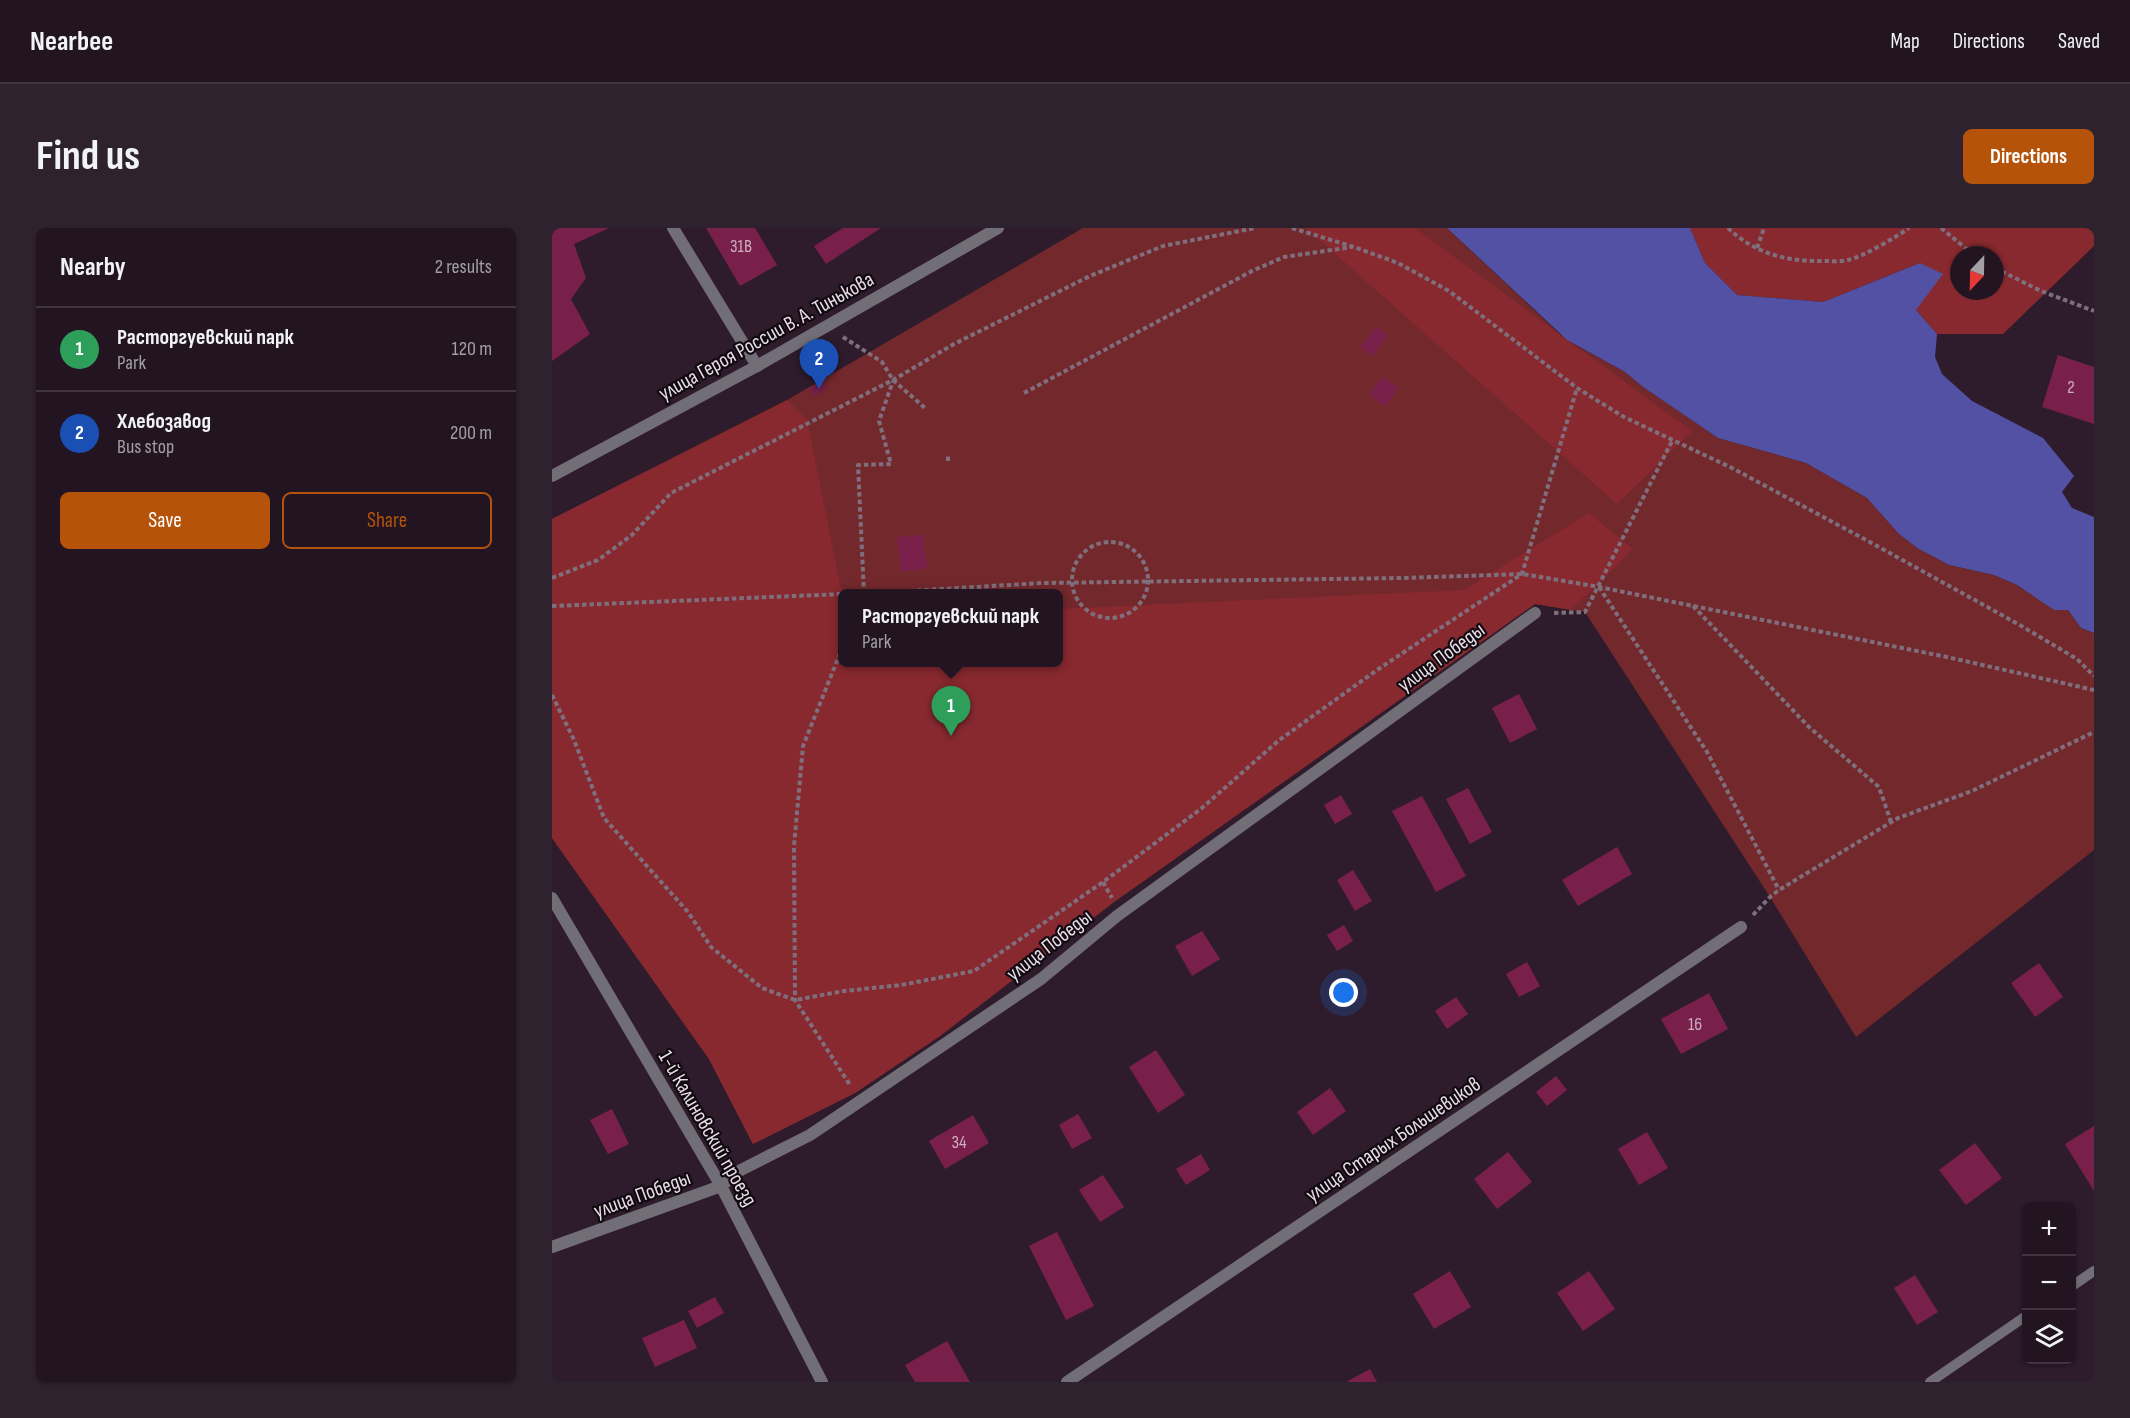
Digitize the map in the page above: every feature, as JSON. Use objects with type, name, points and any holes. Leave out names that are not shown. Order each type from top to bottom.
[{"type":"street","points":[[673,228],[757,366]]},
{"type":"street","name":"улица Героя России В. А. Тинькова","points":[[552,476],[757,366],[998,228]]},
{"type":"street","name":"улица Победы","points":[[552,1246],[721,1186],[739,1171],[810,1135],[1041,979],[1117,916],[1535,613]]},
{"type":"street","name":"1-й Калиновский проезд","points":[[552,898],[721,1186],[822,1382]]},
{"type":"street","name":"улица Старых Большевиков","points":[[1067,1382],[1741,927]]},
{"type":"lane","points":[[2076,1283],[2094,1271]]},
{"type":"lane","points":[[1930,1382],[2022,1319]]},
{"type":"path","points":[[552,578],[598,560],[632,535],[671,493],[893,380],[954,344],[1111,268],[1163,246],[1255,228]]},
{"type":"path","points":[[1292,228],[1398,263],[1449,291],[1577,388],[1624,417],[1672,438],[1798,504],[2018,624],[2077,659],[2094,676]]},
{"type":"path","points":[[1728,228],[1737,237],[1764,253],[1800,262],[1848,260],[1895,238],[1909,228]]},
{"type":"path","points":[[1757,248],[1764,228]]},
{"type":"path","points":[[1941,228],[1963,246]]},
{"type":"path","points":[[1024,393],[1252,271],[1284,257],[1354,247]]},
{"type":"path","points":[[2004,272],[2041,291],[2094,310]]},
{"type":"path","points":[[826,327],[882,362],[893,380],[925,408]]},
{"type":"path","points":[[864,589],[858,465],[891,464],[879,421],[893,380]]},
{"type":"path","points":[[552,695],[574,740],[603,818],[688,912],[711,947],[762,988],[795,999],[901,985],[974,971],[1094,888],[1202,808],[1278,741],[1377,670],[1522,574],[1577,388]]},
{"type":"path","points":[[1535,613],[1585,612],[1672,438]]},
{"type":"path","points":[[948,455],[948,461]]},
{"type":"path","points":[[1107,542],[1120,543],[1140,557],[1146,568],[1148,581],[1146,592],[1132,612],[1121,617],[1108,618],[1085,610],[1077,600],[1072,582],[1076,563],[1084,552],[1094,545],[1107,542]]},
{"type":"path","points":[[940,589],[1072,582],[1401,578],[1522,574],[1692,605],[1947,657],[2094,690]]},
{"type":"path","points":[[1599,587],[1707,752],[1779,890]]},
{"type":"path","points":[[552,606],[838,594]]},
{"type":"path","points":[[1692,605],[1809,727],[1879,787],[1891,822]]},
{"type":"path","points":[[838,658],[803,746],[794,846],[795,999],[855,1093]]},
{"type":"path","points":[[1741,927],[1779,890],[1898,818],[1972,791],[2094,732]]},
{"type":"shaded area","points":[[1083,228],[1447,228],[1566,340],[1625,372],[1643,387],[1718,438],[1806,463],[1867,498],[1898,533],[1917,548],[1949,565],[1994,575],[2017,585],[2054,610],[2068,610],[2081,628],[2094,633],[2094,850],[1856,1037],[1770,897],[1585,612],[1535,604],[1114,902],[940,1036],[855,1093],[753,1144],[709,1059],[552,838],[552,519],[787,400]]},
{"type":"shaded area","points":[[1306,228],[1415,228],[1692,431],[1617,504]]},
{"type":"shaded area","points":[[1447,228],[1690,228],[1705,263],[1737,295],[1823,302],[1920,263],[1943,274],[1916,310],[1937,334],[1935,357],[1942,374],[1972,401],[2043,438],[2074,476],[2062,492],[2072,508],[2094,517],[2094,633],[2081,628],[2068,610],[2054,610],[2017,585],[1994,575],[1949,565],[1917,548],[1898,533],[1867,498],[1806,463],[1718,438],[1643,387],[1625,372],[1567,340]]},
{"type":"shaded area","points":[[1690,228],[2094,228],[2094,246],[2003,334],[1937,334],[1916,310],[1920,263],[1823,302],[1737,295],[1705,263]]},
{"type":"shaded area","points":[[787,400],[807,420],[841,589],[838,589],[838,667],[1063,667],[1063,609],[1464,590],[1589,513],[1633,549],[1571,610],[1535,604],[1114,902],[940,1036],[855,1093],[753,1144],[709,1059],[552,838],[552,519]]},
{"type":"building","points":[[552,228],[609,228],[574,244],[586,278],[571,299],[590,334],[552,361]]},
{"type":"building","points":[[706,228],[755,228],[777,265],[740,286]]},
{"type":"building","points":[[843,228],[881,228],[826,264],[814,246]]},
{"type":"building","points":[[1377,326],[1388,336],[1372,357],[1360,347]]},
{"type":"building","points":[[2058,355],[2094,367],[2094,424],[2042,407]]},
{"type":"building","points":[[1382,376],[1398,388],[1385,407],[1369,395]]},
{"type":"building","points":[[823,381],[827,389],[812,396],[808,388]]},
{"type":"building","points":[[923,535],[927,569],[901,571],[897,537]]},
{"type":"building","points":[[1519,694],[1537,729],[1510,743],[1492,708]]},
{"type":"building","points":[[1468,788],[1492,832],[1470,844],[1446,799]]},
{"type":"building","points":[[1341,795],[1352,814],[1335,824],[1324,805]]},
{"type":"building","points":[[1422,796],[1466,876],[1436,892],[1392,811]]},
{"type":"building","points":[[1617,847],[1632,874],[1578,906],[1562,880]]},
{"type":"building","points":[[1353,870],[1372,901],[1355,911],[1337,880]]},
{"type":"building","points":[[1344,925],[1353,941],[1337,951],[1327,935]]},
{"type":"building","points":[[1202,931],[1220,959],[1192,976],[1175,946]]},
{"type":"building","points":[[1527,962],[1540,986],[1519,997],[1506,974]]},
{"type":"building","points":[[2039,963],[2063,997],[2035,1017],[2011,983]]},
{"type":"building","points":[[1709,993],[1728,1029],[1681,1054],[1661,1019]]},
{"type":"building","points":[[1456,997],[1468,1014],[1447,1029],[1435,1011]]},
{"type":"building","points":[[1156,1050],[1185,1095],[1158,1113],[1129,1067]]},
{"type":"building","points":[[1556,1076],[1567,1090],[1547,1106],[1536,1092]]},
{"type":"building","points":[[1330,1088],[1346,1111],[1313,1135],[1297,1112]]},
{"type":"building","points":[[612,1109],[629,1144],[608,1154],[590,1120]]},
{"type":"building","points":[[1078,1114],[1092,1138],[1072,1149],[1059,1125]]},
{"type":"building","points":[[973,1115],[989,1143],[945,1169],[929,1141]]},
{"type":"building","points":[[2094,1126],[2094,1191],[2065,1144]]},
{"type":"building","points":[[1647,1132],[1668,1168],[1639,1185],[1618,1149]]},
{"type":"building","points":[[1975,1143],[2002,1178],[1966,1205],[1939,1170]]},
{"type":"building","points":[[1508,1152],[1532,1182],[1497,1209],[1474,1179]]},
{"type":"building","points":[[1201,1154],[1210,1170],[1186,1185],[1176,1169]]},
{"type":"building","points":[[1103,1175],[1124,1207],[1100,1222],[1079,1190]]},
{"type":"building","points":[[1057,1232],[1094,1306],[1066,1320],[1029,1246]]},
{"type":"building","points":[[1450,1271],[1471,1307],[1434,1329],[1413,1294]]},
{"type":"building","points":[[1589,1271],[1615,1309],[1583,1331],[1557,1293]]},
{"type":"building","points":[[1915,1275],[1938,1312],[1917,1325],[1894,1288]]},
{"type":"building","points":[[715,1297],[724,1313],[697,1328],[688,1311]]},
{"type":"building","points":[[684,1320],[697,1348],[655,1367],[642,1338]]},
{"type":"building","points":[[947,1341],[970,1382],[915,1382],[905,1365]]},
{"type":"building","points":[[1370,1369],[1377,1382],[1346,1382]]},
{"type":"place","name":"Хлебозавод","points":[[819,389]]},
{"type":"place","name":"Расторгуевский парк","points":[[951,736]]}]
